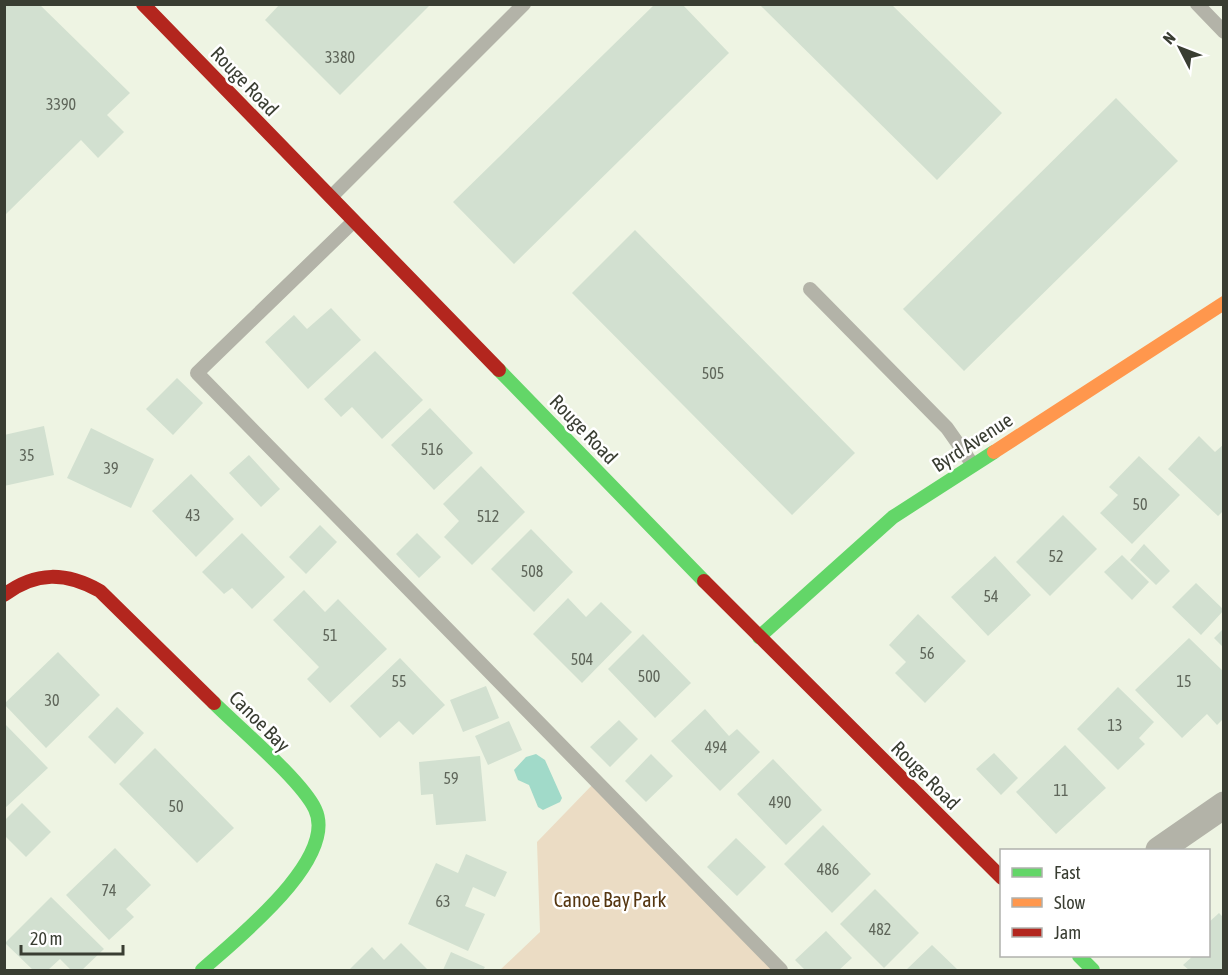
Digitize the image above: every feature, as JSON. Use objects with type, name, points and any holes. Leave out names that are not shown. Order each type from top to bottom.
[{"type":"street","name":"Rouge Road","points":[[143,4],[759,636],[1000,876]]},
{"type":"street","name":"Byrd Avenue","points":[[759,636],[862,542],[893,517],[1224,303]]},
{"type":"street","name":"Canoe Bay","points":[[4,595],[30,578],[61,574],[82,580],[100,591],[304,792],[316,807],[320,831],[308,863],[202,970]]},
{"type":"street","points":[[1160,849],[1224,805]]},
{"type":"street","points":[[1080,957],[1093,970]]},
{"type":"lane","points":[[331,197],[524,4]]},
{"type":"lane","points":[[1197,4],[1224,33]]},
{"type":"lane","points":[[354,221],[197,373],[781,970]]},
{"type":"lane","points":[[810,289],[946,428],[973,465]]},
{"type":"green space","name":"Canoe Bay Park","points":[[596,781],[781,970],[500,970],[540,932],[537,842]]},
{"type":"water","points":[[536,754],[545,760],[562,798],[560,802],[543,810],[538,807],[529,785],[518,780],[514,770],[526,757]]},
{"type":"building","points":[[4,4],[39,4],[130,93],[107,115],[124,132],[98,158],[81,140],[4,216]]},
{"type":"building","points":[[280,4],[431,4],[340,95],[265,20]]},
{"type":"building","points":[[655,4],[682,4],[729,53],[514,264],[453,202]]},
{"type":"building","points":[[759,4],[891,4],[1002,113],[937,180]]},
{"type":"building","points":[[1116,98],[1178,161],[964,371],[903,309]]},
{"type":"building","points":[[635,230],[855,453],[792,515],[572,293]]},
{"type":"building","points":[[331,308],[361,340],[308,389],[265,342],[294,315],[307,329]]},
{"type":"building","points":[[375,351],[423,400],[382,439],[352,407],[341,417],[324,399]]},
{"type":"building","points":[[177,378],[203,403],[173,435],[146,409]]},
{"type":"building","points":[[430,408],[473,453],[434,490],[391,445]]},
{"type":"building","points":[[44,426],[54,475],[4,486],[4,435]]},
{"type":"building","points":[[91,428],[154,459],[131,508],[67,478]]},
{"type":"building","points":[[1199,436],[1215,452],[1224,444],[1224,510],[1218,516],[1168,469]]},
{"type":"building","points":[[249,455],[280,489],[261,507],[229,473]]},
{"type":"building","points":[[1139,456],[1180,495],[1132,544],[1100,513],[1118,495],[1109,487]]},
{"type":"building","points":[[481,466],[525,512],[472,565],[444,537],[459,521],[443,504]]},
{"type":"building","points":[[191,474],[234,519],[196,557],[152,511]]},
{"type":"building","points":[[1063,515],[1097,549],[1050,596],[1016,562]]},
{"type":"building","points":[[320,525],[337,542],[306,574],[289,557]]},
{"type":"building","points":[[531,529],[573,572],[534,612],[491,569]]},
{"type":"building","points":[[242,533],[285,577],[252,609],[232,588],[224,594],[202,572]]},
{"type":"building","points":[[417,533],[441,557],[419,578],[396,554]]},
{"type":"building","points":[[1144,544],[1170,571],[1156,585],[1130,560]]},
{"type":"building","points":[[1122,555],[1149,582],[1132,600],[1104,572]]},
{"type":"building","points":[[995,556],[1031,595],[988,636],[951,597]]},
{"type":"building","points":[[1196,583],[1224,610],[1201,635],[1172,607]]},
{"type":"building","points":[[304,590],[325,612],[338,599],[387,649],[330,703],[307,679],[319,667],[273,620]]},
{"type":"building","points":[[568,598],[586,617],[601,602],[632,632],[582,683],[533,634]]},
{"type":"building","points":[[918,614],[966,661],[925,703],[895,673],[906,662],[889,645]]},
{"type":"building","points":[[1224,628],[1224,648],[1214,638]]},
{"type":"building","points":[[643,634],[691,683],[655,718],[608,669]]},
{"type":"building","points":[[1189,638],[1224,672],[1224,718],[1217,725],[1207,714],[1182,738],[1135,690]]},
{"type":"building","points":[[58,652],[100,695],[46,748],[4,704]]},
{"type":"building","points":[[400,658],[445,705],[413,735],[399,721],[380,738],[350,706]]},
{"type":"building","points":[[486,686],[499,718],[463,732],[450,700]]},
{"type":"building","points":[[1118,687],[1154,722],[1139,738],[1145,744],[1118,770],[1077,729]]},
{"type":"building","points":[[117,707],[144,733],[115,764],[88,737]]},
{"type":"building","points":[[705,709],[729,736],[737,729],[760,752],[720,791],[671,741]]},
{"type":"building","points":[[619,720],[638,739],[610,767],[590,747]]},
{"type":"building","points":[[509,721],[522,750],[488,765],[475,736]]},
{"type":"building","points":[[4,723],[48,768],[4,809]]},
{"type":"building","points":[[1065,745],[1106,788],[1056,834],[1016,792]]},
{"type":"building","points":[[155,748],[234,828],[197,863],[119,784]]},
{"type":"building","points":[[994,753],[1018,778],[1001,795],[976,769]]},
{"type":"building","points":[[651,754],[673,776],[646,802],[625,781]]},
{"type":"building","points":[[480,756],[486,821],[436,825],[433,794],[421,795],[419,762]]},
{"type":"building","points":[[773,759],[822,810],[786,845],[737,794]]},
{"type":"building","points":[[22,803],[51,832],[26,857],[4,835],[4,821]]},
{"type":"building","points":[[823,825],[871,874],[832,913],[784,864]]},
{"type":"building","points":[[736,838],[766,867],[737,896],[707,867]]},
{"type":"building","points":[[115,848],[151,885],[126,909],[134,917],[109,940],[66,895]]},
{"type":"building","points":[[466,854],[507,872],[495,897],[473,887],[465,906],[485,914],[468,951],[408,924],[436,863],[458,873]]},
{"type":"building","points":[[875,889],[919,933],[884,968],[840,924]]},
{"type":"building","points":[[51,897],[104,949],[82,970],[71,970],[60,959],[48,970],[33,970],[5,943]]},
{"type":"building","points":[[1219,913],[1224,918],[1224,970],[1189,970],[1183,965],[1192,957],[1210,957],[1210,921]]},
{"type":"building","points":[[826,931],[852,958],[839,970],[805,970],[795,960]]},
{"type":"building","points":[[401,943],[428,970],[349,970],[372,947],[384,960]]},
{"type":"building","points":[[932,945],[958,970],[906,970]]},
{"type":"building","points":[[451,952],[485,967],[483,970],[443,970]]},
{"type":"traffic: fast","points":[[499,370],[704,581]]},
{"type":"traffic: fast","points":[[759,637],[893,517],[994,452]]},
{"type":"traffic: fast","points":[[202,970],[280,897],[312,851],[318,829],[315,809],[308,797],[269,754],[214,703]]},
{"type":"traffic: fast","points":[[1080,957],[1093,970]]},
{"type":"traffic: slow","points":[[994,452],[1224,303]]},
{"type":"traffic: jam","points":[[143,4],[499,370]]},
{"type":"traffic: jam","points":[[4,595],[28,582],[51,577],[75,580],[100,591],[214,703]]},
{"type":"traffic: jam","points":[[704,581],[1000,876]]}]
